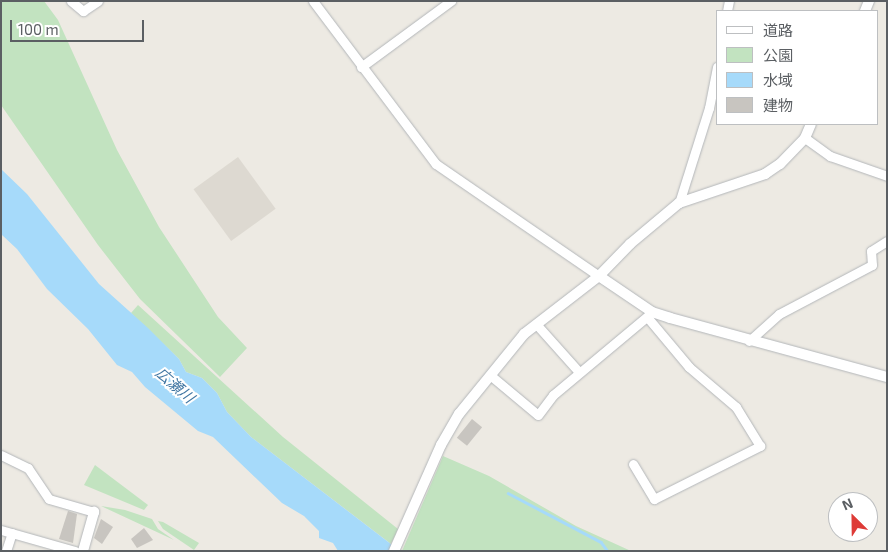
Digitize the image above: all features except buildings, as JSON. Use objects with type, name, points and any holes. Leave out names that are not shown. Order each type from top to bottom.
[{"type":"street","points":[[71,1],[83,11],[98,1]]},
{"type":"street","points":[[313,1],[360,66],[436,164],[599,276],[649,314],[689,367],[736,407],[760,446],[654,498],[633,464]]},
{"type":"street","points":[[360,66],[451,1]]},
{"type":"street","points":[[679,203],[709,108],[716,72]]},
{"type":"street","points":[[394,551],[441,445],[459,414],[524,334],[599,276],[630,244],[679,203],[765,174],[780,164],[805,138],[811,125]]},
{"type":"street","points":[[805,138],[830,156],[887,176]]},
{"type":"street","points":[[749,341],[779,314],[872,265],[872,251],[887,241]]},
{"type":"street","points":[[649,314],[887,377]]},
{"type":"street","points":[[490,375],[538,414],[553,395],[649,314]]},
{"type":"street","points":[[537,324],[579,372]]},
{"type":"street","points":[[1,455],[28,468],[49,499],[94,512],[83,551]]},
{"type":"street","points":[[1,530],[76,551]]},
{"type":"street","points":[[6,551],[12,533]]},
{"type":"shaded area","points":[[238,157],[276,209],[231,241],[194,189]]},
{"type":"green space","points":[[1,1],[44,1],[58,20],[117,150],[159,227],[218,317],[247,348],[220,377],[140,299],[98,245],[1,105]]},
{"type":"green space","points":[[138,305],[283,437],[398,529],[391,544],[251,437],[227,412],[217,393],[202,378],[186,372],[179,359],[131,313]]},
{"type":"green space","points":[[443,456],[489,476],[576,526],[631,551],[402,551]]},
{"type":"green space","points":[[95,465],[148,505],[144,510],[84,485]]},
{"type":"green space","points":[[101,506],[125,510],[152,519],[158,529],[174,540]]},
{"type":"green space","points":[[158,521],[199,543],[194,550],[163,529]]},
{"type":"water","name":"広瀬川","points":[[1,169],[27,194],[99,284],[179,359],[186,372],[202,378],[217,393],[227,412],[251,437],[400,551],[338,551],[333,543],[319,538],[319,531],[304,516],[282,503],[213,437],[198,431],[145,387],[132,372],[117,365],[88,329],[47,289],[17,249],[2,235]]},
{"type":"waterway","points":[[508,493],[601,542],[607,550]]}]
